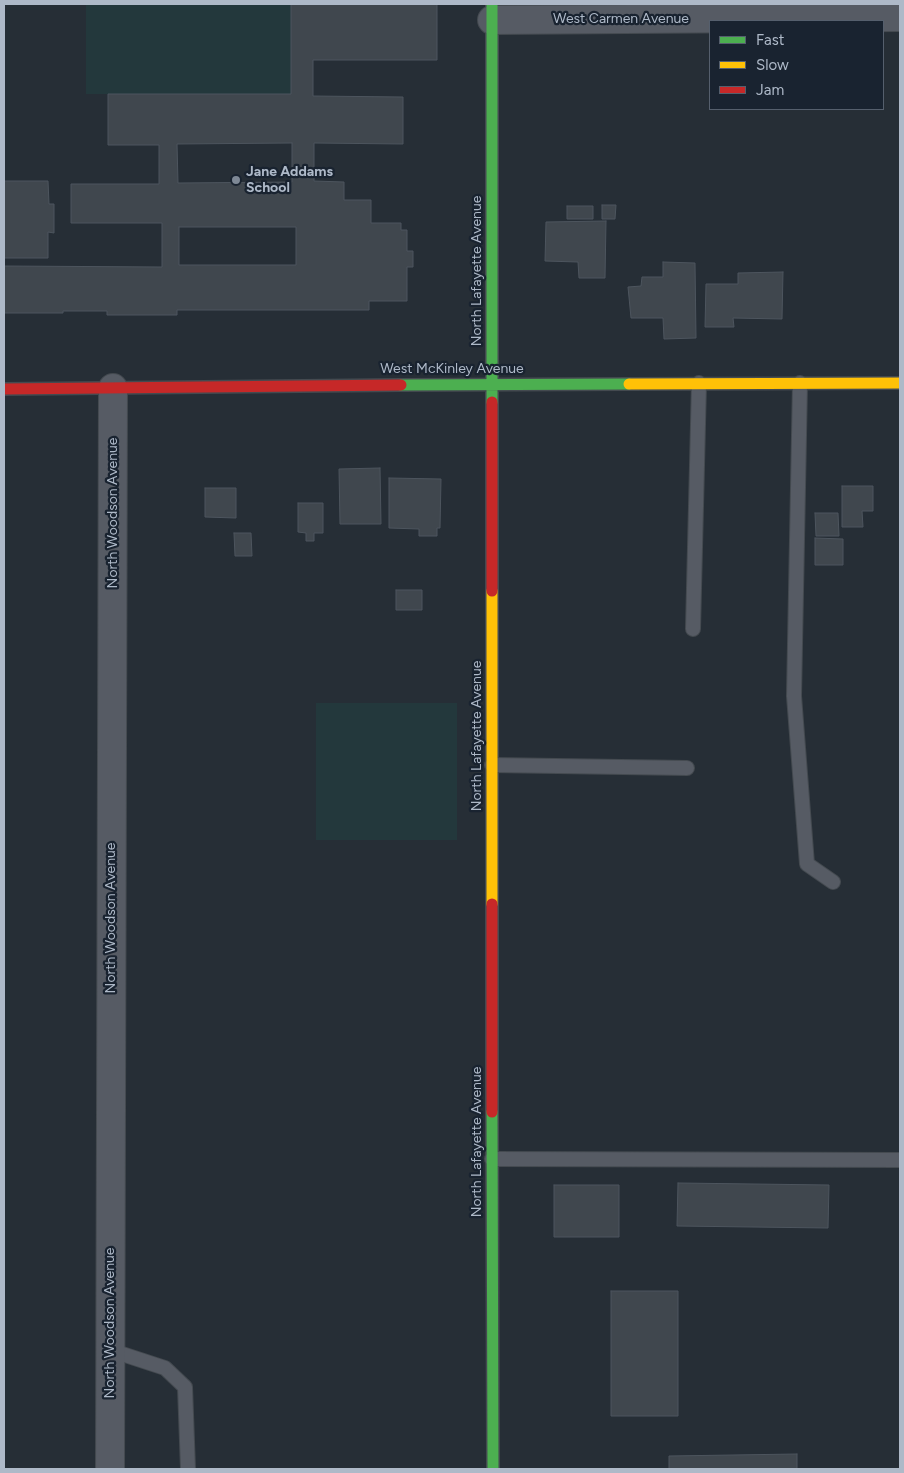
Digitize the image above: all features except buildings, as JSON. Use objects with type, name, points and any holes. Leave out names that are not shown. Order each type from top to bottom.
[{"type":"street","name":"West Carmen Avenue","points":[[492,12],[900,18]]},
{"type":"street","name":"North Lafayette Avenue","points":[[492,12],[493,1469]]},
{"type":"street","name":"West McKinley Avenue","points":[[4,389],[492,384],[900,383]]},
{"type":"street","name":"North Woodson Avenue","points":[[110,1459],[113,388]]},
{"type":"lane","points":[[693,629],[699,383]]},
{"type":"lane","points":[[800,383],[794,696],[808,864],[833,882]]},
{"type":"lane","points":[[492,765],[687,768]]},
{"type":"lane","points":[[492,1159],[900,1160]]},
{"type":"lane","points":[[110,1350],[165,1368],[185,1387],[188,1469]]},
{"type":"green space","points":[[86,4],[291,4],[291,94],[86,94]]},
{"type":"green space","points":[[316,703],[457,703],[457,840],[316,840]]},
{"type":"traffic: fast","points":[[492,4],[492,402]]},
{"type":"traffic: fast","points":[[401,385],[629,384]]},
{"type":"traffic: fast","points":[[492,1112],[493,1469]]},
{"type":"traffic: slow","points":[[629,384],[900,383]]},
{"type":"traffic: slow","points":[[492,591],[492,904]]},
{"type":"traffic: jam","points":[[4,389],[401,385]]},
{"type":"traffic: jam","points":[[492,402],[492,591]]},
{"type":"traffic: jam","points":[[492,904],[492,1112]]},
{"type":"place","name":"Jane Addams School","points":[[236,180]]}]
